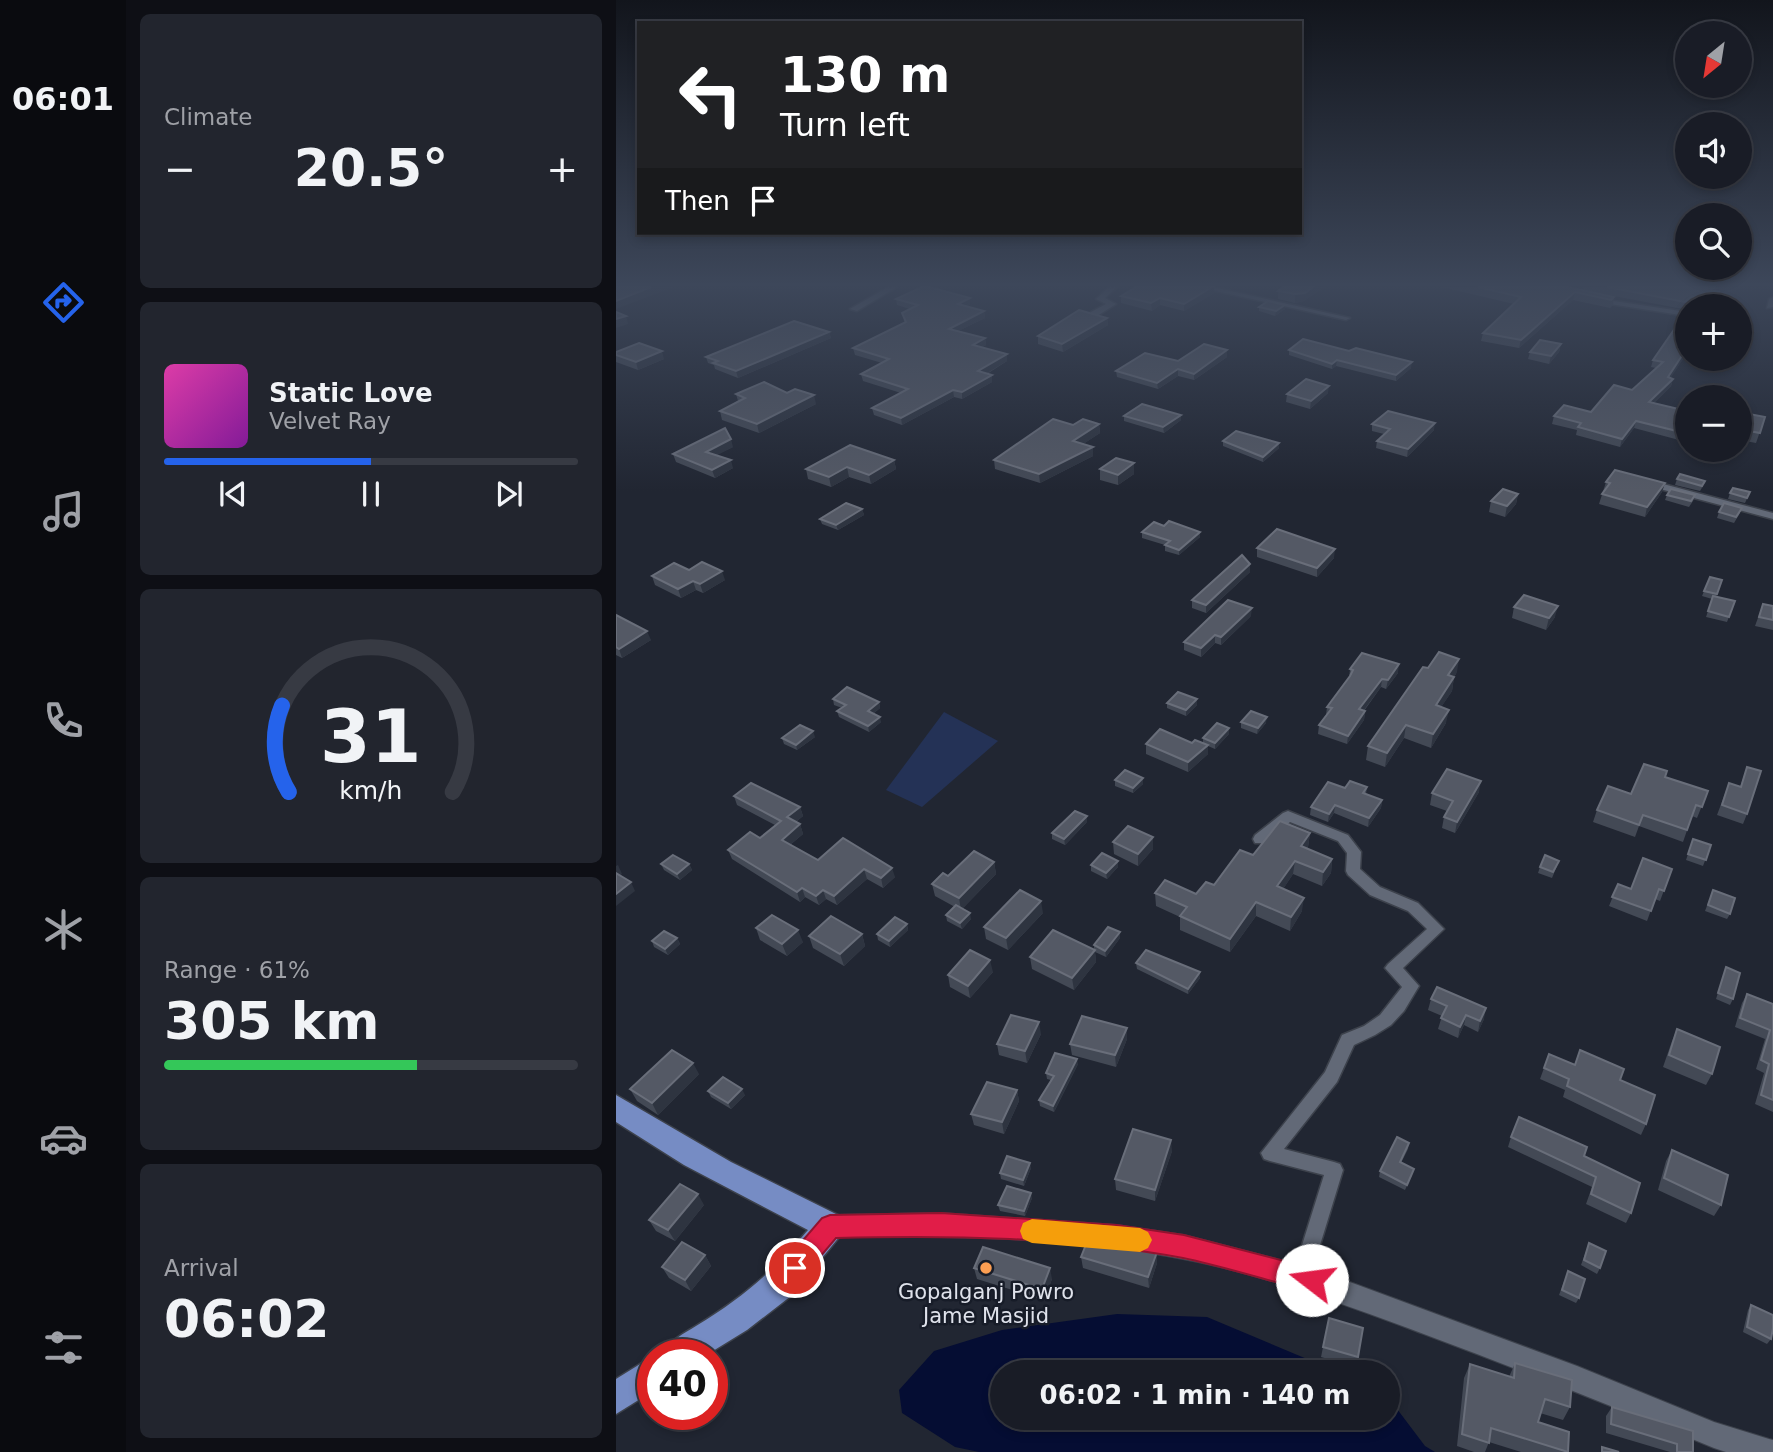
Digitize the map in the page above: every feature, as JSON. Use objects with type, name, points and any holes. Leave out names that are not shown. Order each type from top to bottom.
[{"type":"main road","points":[[616,1107],[648,1130],[734,1179],[830,1226],[780,1285],[736,1319],[704,1339]]},
{"type":"main road","points":[[616,1398],[637,1383]]},
{"type":"street","points":[[1634,479],[1773,516]]},
{"type":"street","points":[[1261,839],[1288,816],[1343,838],[1354,852],[1353,871],[1375,891],[1413,907],[1437,929],[1393,968],[1411,986],[1397,1011],[1378,1028],[1348,1040],[1331,1077],[1270,1153],[1334,1170],[1308,1255],[1312,1280]]},
{"type":"street","points":[[830,1226],[941,1224],[1117,1237],[1184,1247],[1312,1280],[1577,1379],[1714,1436],[1769,1452]]},
{"type":"shaded area","points":[[944,712],[998,741],[922,807],[886,790]]},
{"type":"shaded area","points":[[1117,1314],[1207,1317],[1309,1360],[990,1360],[990,1430],[1400,1430],[1400,1413],[1425,1446],[1435,1452],[979,1452],[955,1447],[902,1413],[899,1390],[934,1351],[1002,1330]]},
{"type":"building","points":[[616,355],[653,355],[636,362]]},
{"type":"building","points":[[775,355],[736,371],[713,363],[718,361],[706,357]]},
{"type":"building","points":[[875,355],[1006,355],[978,371],[992,375],[962,392],[953,390],[901,418],[872,408],[908,389],[861,374],[889,359]]},
{"type":"building","points":[[1142,355],[1178,361],[1188,355],[1220,355],[1194,374],[1178,369],[1157,383],[1116,371]]},
{"type":"building","points":[[1304,355],[1383,355],[1412,362],[1396,375],[1337,360],[1332,364]]},
{"type":"building","points":[[1657,355],[1675,355],[1675,366],[1668,377],[1673,379],[1649,402],[1675,408],[1675,431],[1636,421],[1622,439],[1578,427],[1581,423],[1554,416],[1564,405],[1591,412],[1614,385],[1632,390],[1663,362],[1653,360]]},
{"type":"building","points":[[1306,379],[1329,386],[1311,401],[1287,394]]},
{"type":"building","points":[[764,382],[787,393],[795,389],[814,395],[757,424],[720,411],[745,398],[736,394]]},
{"type":"building","points":[[1142,404],[1181,415],[1163,427],[1124,416]]},
{"type":"building","points":[[1388,411],[1435,423],[1408,449],[1377,441],[1390,429],[1372,424]]},
{"type":"building","points":[[1752,415],[1765,417],[1760,433],[1752,432]]},
{"type":"building","points":[[1053,419],[1073,425],[1083,419],[1099,424],[1073,441],[1093,447],[1039,474],[994,460]]},
{"type":"building","points":[[725,428],[731,439],[706,452],[731,460],[712,470],[673,454]]},
{"type":"building","points":[[1236,431],[1279,443],[1263,457],[1223,441]]},
{"type":"building","points":[[850,445],[894,460],[869,475],[847,467],[829,477],[806,469]]},
{"type":"building","points":[[1116,458],[1134,463],[1118,475],[1100,469]]},
{"type":"building","points":[[1615,470],[1665,483],[1647,507],[1602,494],[1610,483],[1606,482]]},
{"type":"building","points":[[1680,474],[1705,481],[1702,486],[1677,479]]},
{"type":"building","points":[[1733,488],[1750,492],[1747,498],[1730,493]]},
{"type":"building","points":[[1503,489],[1518,494],[1507,506],[1491,501]]},
{"type":"building","points":[[1671,489],[1695,495],[1691,501],[1667,495]]},
{"type":"building","points":[[846,503],[862,509],[836,525],[820,519]]},
{"type":"building","points":[[1724,503],[1742,508],[1736,517],[1719,512]]},
{"type":"building","points":[[1169,521],[1200,532],[1179,550],[1165,545],[1170,541],[1142,532],[1154,522],[1164,526]]},
{"type":"building","points":[[1277,529],[1335,549],[1317,568],[1257,548]]},
{"type":"building","points":[[1242,555],[1250,564],[1206,605],[1192,600]]},
{"type":"building","points":[[702,562],[722,571],[700,584],[693,581],[678,589],[652,576],[674,563],[689,570]]},
{"type":"building","points":[[1710,577],[1722,580],[1717,594],[1704,591]]},
{"type":"building","points":[[1524,595],[1558,606],[1549,618],[1514,607]]},
{"type":"building","points":[[1713,596],[1735,601],[1729,617],[1708,611]]},
{"type":"building","points":[[1228,600],[1252,608],[1221,637],[1215,635],[1201,648],[1184,642]]},
{"type":"building","points":[[1763,604],[1773,606],[1773,620],[1759,617]]},
{"type":"building","points":[[616,615],[647,631],[619,649],[616,647]]},
{"type":"building","points":[[1439,652],[1459,659],[1448,675],[1454,677],[1436,705],[1449,710],[1433,734],[1406,725],[1387,753],[1368,746],[1423,667],[1428,668]]},
{"type":"building","points":[[1362,653],[1399,664],[1388,680],[1382,679],[1359,709],[1365,711],[1348,736],[1319,725],[1332,708],[1327,707],[1350,676],[1353,670],[1350,669]]},
{"type":"building","points":[[847,687],[879,702],[868,711],[880,717],[868,726],[837,711],[846,705],[833,699]]},
{"type":"building","points":[[1178,692],[1197,699],[1186,710],[1167,703]]},
{"type":"building","points":[[1251,711],[1267,717],[1258,728],[1241,722]]},
{"type":"building","points":[[1217,723],[1229,728],[1215,743],[1203,738]]},
{"type":"building","points":[[800,725],[813,731],[796,745],[782,738]]},
{"type":"building","points":[[1160,729],[1192,743],[1195,740],[1208,745],[1188,762],[1146,744]]},
{"type":"building","points":[[1644,764],[1667,771],[1665,777],[1708,791],[1702,807],[1696,805],[1687,830],[1643,815],[1639,825],[1597,810],[1608,786],[1631,794]]},
{"type":"building","points":[[1747,767],[1761,771],[1747,814],[1722,805],[1729,783],[1741,787]]},
{"type":"building","points":[[1447,769],[1481,781],[1457,822],[1444,817],[1453,801],[1432,793]]},
{"type":"building","points":[[1125,770],[1143,778],[1133,788],[1115,780]]},
{"type":"building","points":[[1350,781],[1367,787],[1363,793],[1382,800],[1369,818],[1335,805],[1329,814],[1311,807],[1328,782],[1345,788]]},
{"type":"building","points":[[751,783],[800,807],[787,817],[800,824],[782,840],[818,860],[843,838],[892,868],[881,878],[864,869],[834,896],[823,890],[816,896],[802,888],[797,892],[728,850],[750,832],[760,838],[781,821],[734,796]]},
{"type":"building","points":[[1075,811],[1087,816],[1064,839],[1052,833]]},
{"type":"building","points":[[1280,821],[1310,833],[1301,846],[1332,859],[1323,872],[1295,861],[1277,886],[1304,898],[1291,917],[1256,902],[1230,939],[1180,916],[1187,907],[1155,893],[1165,880],[1196,894],[1206,882],[1214,885],[1240,850],[1253,855]]},
{"type":"building","points":[[1128,826],[1153,837],[1138,854],[1113,842]]},
{"type":"building","points":[[1693,839],[1711,845],[1706,860],[1688,854]]},
{"type":"building","points":[[974,851],[994,862],[959,898],[932,884],[943,873],[948,876]]},
{"type":"building","points":[[1102,853],[1118,861],[1106,873],[1091,865]]},
{"type":"building","points":[[673,855],[689,864],[677,874],[661,864]]},
{"type":"building","points":[[1545,855],[1559,861],[1553,872],[1540,867]]},
{"type":"building","points":[[1643,858],[1672,869],[1664,891],[1659,889],[1651,911],[1612,897],[1618,884],[1631,889]]},
{"type":"building","points":[[616,873],[631,882],[616,894]]},
{"type":"building","points":[[1020,890],[1041,901],[1006,938],[984,927]]},
{"type":"building","points":[[1713,890],[1735,898],[1730,914],[1708,905]]},
{"type":"building","points":[[956,905],[970,913],[960,923],[946,915]]},
{"type":"building","points":[[772,915],[798,930],[782,944],[756,928]]},
{"type":"building","points":[[831,916],[862,934],[840,954],[809,936]]},
{"type":"building","points":[[895,917],[907,924],[889,941],[877,934]]},
{"type":"building","points":[[1108,927],[1120,932],[1105,951],[1094,945]]},
{"type":"building","points":[[1053,930],[1095,950],[1072,978],[1030,957]]},
{"type":"building","points":[[664,931],[677,938],[665,949],[652,941]]},
{"type":"building","points":[[970,950],[990,960],[968,986],[948,975]]},
{"type":"building","points":[[1146,950],[1200,972],[1188,989],[1136,963]]},
{"type":"building","points":[[1726,967],[1740,973],[1733,999],[1718,993]]},
{"type":"building","points":[[1437,987],[1486,1008],[1480,1021],[1466,1015],[1460,1027],[1441,1018],[1447,1006],[1431,999]]},
{"type":"building","points":[[1747,994],[1773,1004],[1773,1100],[1761,1095],[1769,1064],[1761,1060],[1770,1030],[1740,1018]]},
{"type":"building","points":[[1011,1015],[1039,1022],[1025,1051],[997,1044]]},
{"type":"building","points":[[1082,1016],[1127,1028],[1115,1055],[1070,1044]]},
{"type":"building","points":[[1677,1029],[1720,1047],[1712,1074],[1669,1055]]},
{"type":"building","points":[[672,1050],[693,1063],[652,1103],[630,1089]]},
{"type":"building","points":[[1580,1050],[1624,1069],[1620,1080],[1655,1095],[1646,1124],[1567,1086],[1569,1079],[1544,1068],[1549,1054],[1575,1065]]},
{"type":"building","points":[[1055,1053],[1077,1059],[1053,1106],[1039,1100],[1054,1076],[1046,1073]]},
{"type":"building","points":[[723,1077],[742,1089],[728,1103],[708,1091]]},
{"type":"building","points":[[987,1082],[1017,1090],[1002,1122],[971,1114]]},
{"type":"building","points":[[1519,1117],[1587,1147],[1584,1156],[1640,1183],[1631,1213],[1591,1194],[1596,1177],[1511,1137]]},
{"type":"building","points":[[1133,1129],[1171,1140],[1155,1190],[1115,1179]]},
{"type":"building","points":[[1397,1137],[1409,1143],[1400,1162],[1414,1169],[1407,1185],[1380,1171]]},
{"type":"building","points":[[1672,1150],[1728,1175],[1721,1205],[1664,1178]]},
{"type":"building","points":[[1007,1156],[1030,1163],[1023,1180],[1000,1173]]},
{"type":"building","points":[[680,1184],[698,1194],[668,1230],[649,1220]]},
{"type":"building","points":[[1007,1186],[1031,1193],[1024,1211],[998,1205]]},
{"type":"building","points":[[1089,1237],[1121,1241],[1157,1252],[1148,1277],[1081,1257]]},
{"type":"building","points":[[682,1242],[705,1255],[685,1280],[662,1267]]},
{"type":"building","points":[[1589,1243],[1606,1251],[1600,1268],[1584,1260]]},
{"type":"building","points":[[983,1247],[1050,1268],[1042,1289],[974,1268]]},
{"type":"building","points":[[1568,1271],[1585,1279],[1579,1298],[1562,1290]]},
{"type":"building","points":[[1751,1305],[1773,1315],[1771,1339],[1747,1327]]},
{"type":"building","points":[[1329,1318],[1363,1328],[1358,1357],[1323,1347]]},
{"type":"building","points":[[1515,1363],[1572,1380],[1570,1407],[1545,1399],[1538,1422],[1569,1432],[1568,1452],[1491,1428],[1489,1443],[1462,1434],[1470,1364],[1514,1378]]},
{"type":"building","points":[[1612,1407],[1693,1431],[1693,1452],[1677,1452],[1677,1444],[1611,1424]]},
{"type":"building","points":[[1602,1447],[1619,1452],[1602,1452]]},
{"type":"slow traffic","points":[[1032,1231],[1140,1240]]},
{"type":"place","name":"Gopalganj Powro Jame Masjid","points":[[986,1268]]},
{"type":"route","points":[[795,1268],[830,1226],[941,1224],[1117,1237],[1184,1247],[1312,1280]]}]
